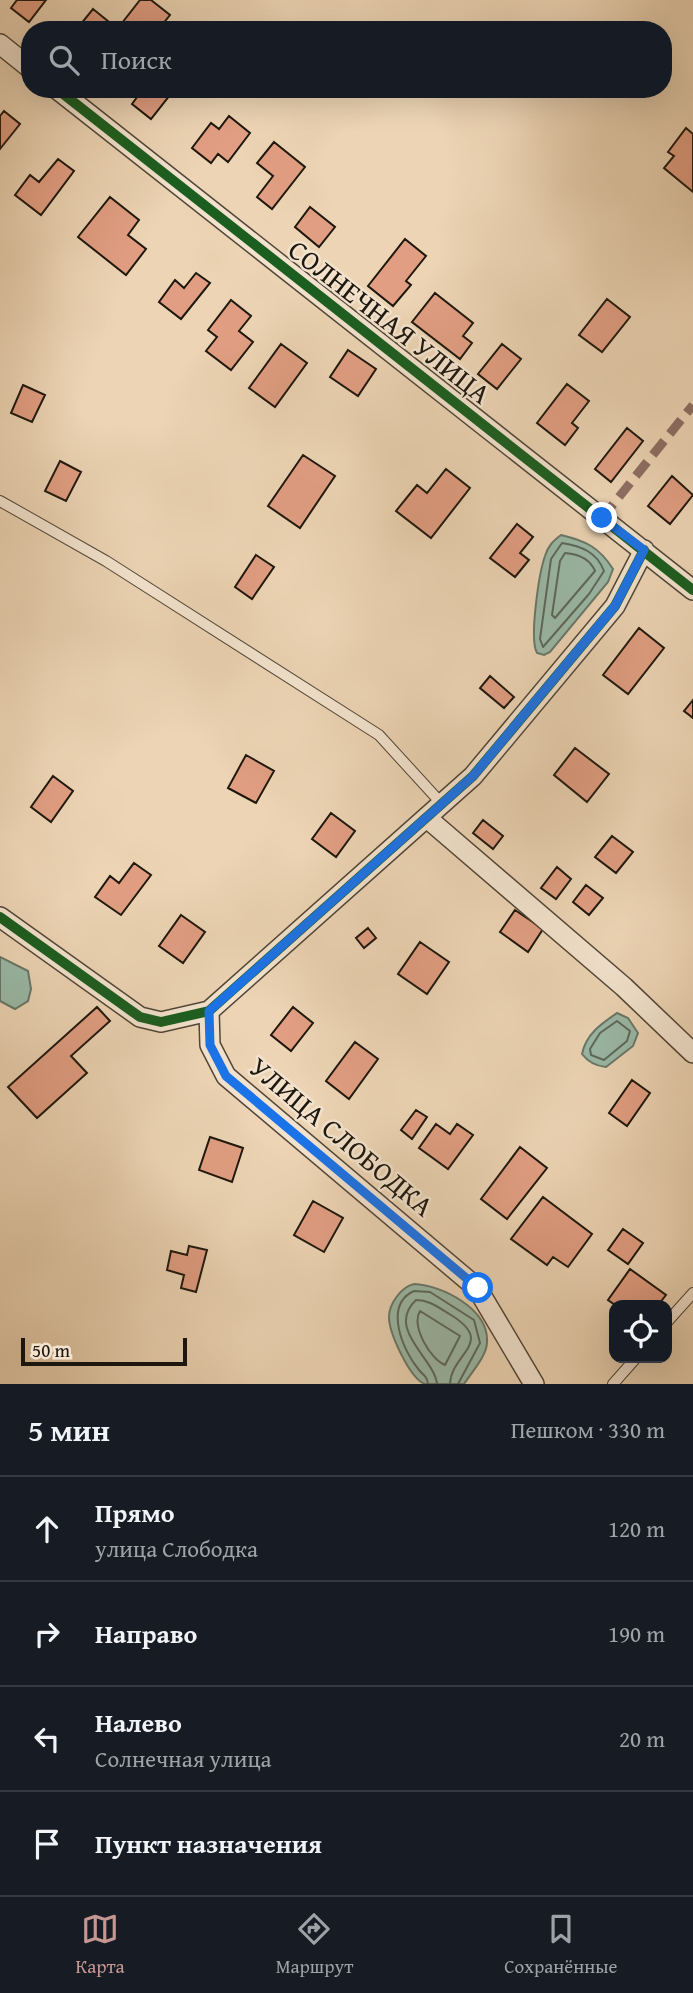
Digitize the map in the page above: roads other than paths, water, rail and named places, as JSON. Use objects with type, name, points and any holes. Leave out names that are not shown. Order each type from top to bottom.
[{"type":"street","points":[[0,44],[21,61]]},
{"type":"street","name":"СОЛНЕЧНАЯ УЛИЦА","points":[[68,98],[693,590]]},
{"type":"street","points":[[0,917],[140,1017],[161,1022],[209,1011],[473,776],[615,606],[644,550]]},
{"type":"street","points":[[426,818],[624,988],[693,1053]]},
{"type":"street","name":"УЛИЦА СЛОБОДКА","points":[[209,1011],[210,1045],[226,1076],[478,1288],[534,1384]]},
{"type":"lane","points":[[0,501],[106,561],[379,735],[442,804]]},
{"type":"lane","points":[[672,1316],[693,1293]]},
{"type":"lane","points":[[613,1384],[632,1363]]},
{"type":"water","points":[[561,535],[591,546],[613,569],[608,582],[550,652],[544,655],[537,653],[535,646],[534,621],[538,590],[546,552]]},
{"type":"water","points":[[0,957],[28,971],[31,989],[28,1001],[15,1009],[0,1001]]},
{"type":"water","points":[[617,1013],[628,1018],[638,1033],[633,1046],[606,1067],[596,1065],[582,1054],[584,1047],[595,1030]]},
{"type":"water","points":[[414,1284],[438,1289],[462,1301],[472,1309],[486,1330],[487,1342],[482,1359],[464,1384],[425,1384],[413,1374],[401,1355],[389,1317],[393,1302],[400,1292]]}]
